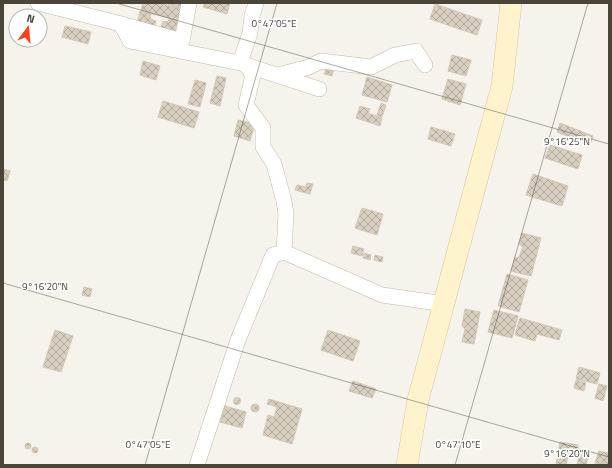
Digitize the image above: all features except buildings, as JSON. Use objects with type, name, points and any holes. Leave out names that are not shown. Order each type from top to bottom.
[{"type":"street","points":[[40,3],[182,41],[189,3]]},
{"type":"street","points":[[243,64],[252,16],[256,3]]},
{"type":"street","points":[[407,465],[418,400],[502,86],[511,3]]},
{"type":"street","points":[[121,24],[130,41],[243,64],[319,89]]},
{"type":"street","points":[[278,75],[309,67],[321,61],[371,67],[395,55],[416,51],[425,65]]},
{"type":"street","points":[[243,64],[253,75],[246,105],[264,128],[263,148],[274,164],[284,201],[286,214],[284,252]]},
{"type":"street","points":[[197,465],[241,332],[273,255],[284,252],[382,295],[444,304]]}]
